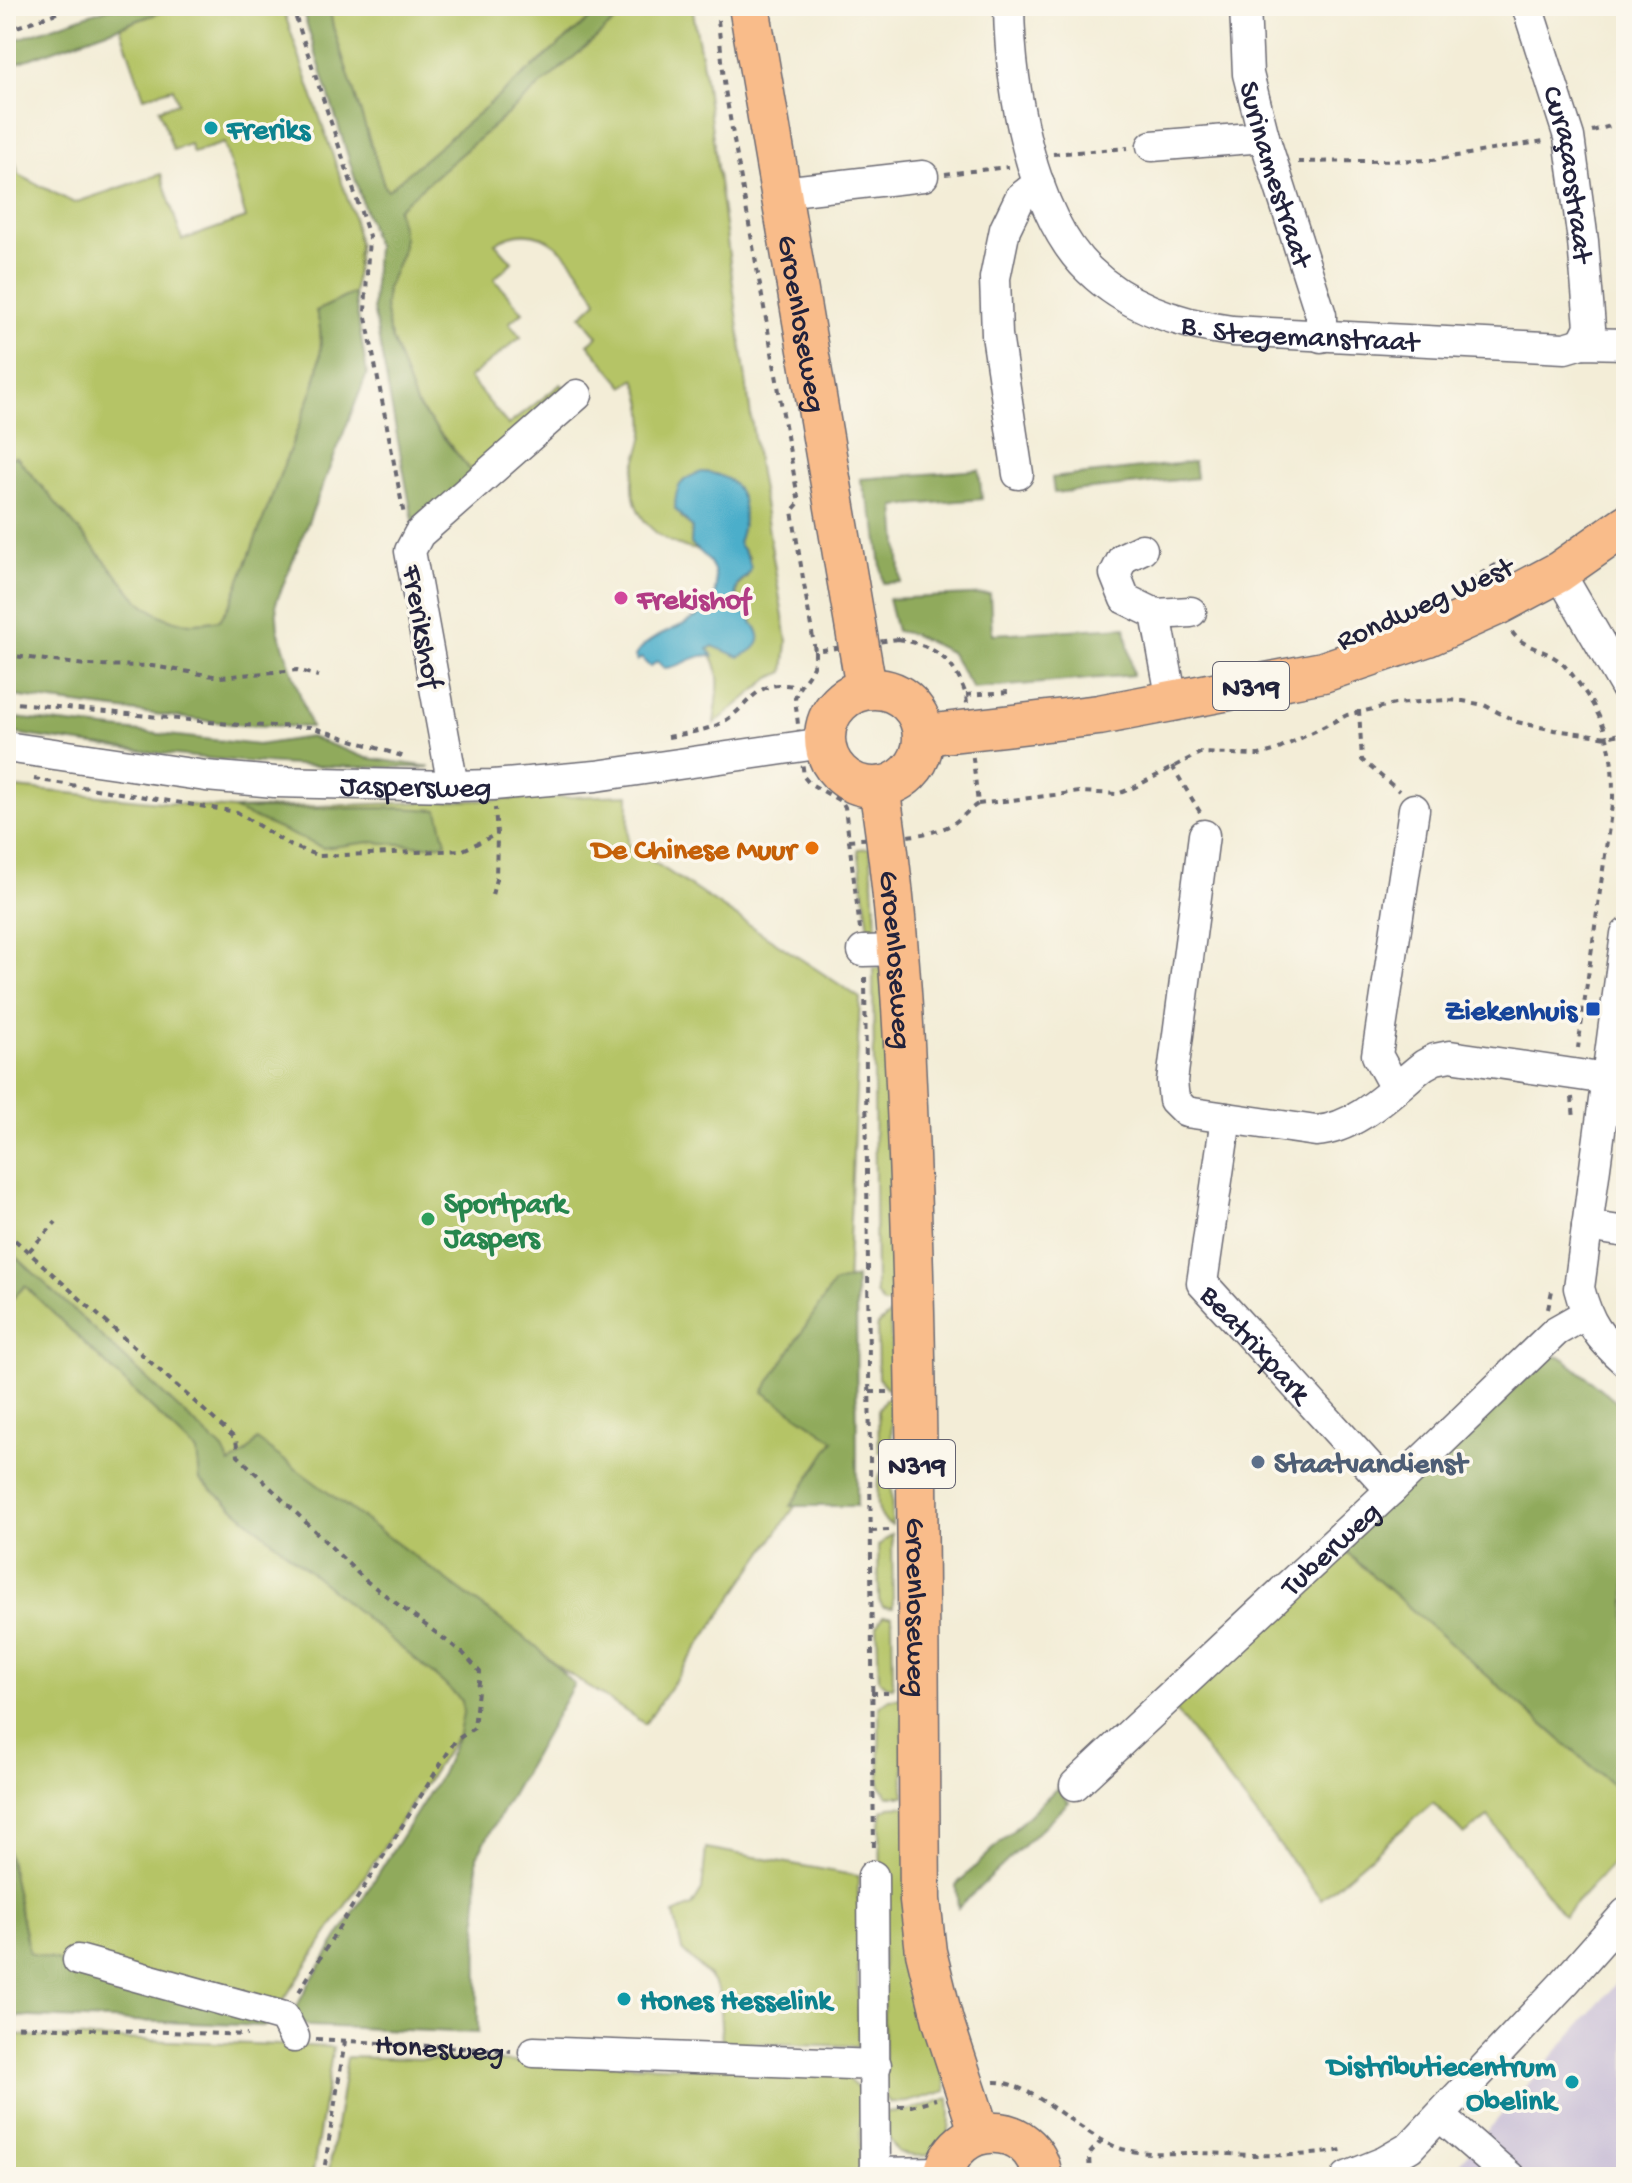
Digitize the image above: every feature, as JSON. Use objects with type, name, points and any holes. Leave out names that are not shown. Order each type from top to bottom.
[{"type":"main road","name":"Groenloseweg","points":[[734,12],[782,192],[866,688]]},
{"type":"main road","name":"Rondweg West","points":[[925,735],[967,712],[1099,715],[1323,672],[1428,636],[1489,589],[1559,572],[1626,525]]},
{"type":"main road","points":[[866,688],[887,689],[906,700],[919,717],[925,735],[921,755],[911,771],[897,782],[879,787],[860,785],[843,777],[812,745],[834,707],[848,695],[866,688]]},
{"type":"main road","name":"Groenloseweg","points":[[879,787],[868,838],[915,1309],[920,1900],[926,1952],[943,2021],[980,2134]]},
{"type":"main road","points":[[944,2174],[947,2161],[960,2144],[980,2134],[1005,2133],[1017,2138],[1035,2156],[1042,2177]]},
{"type":"street","name":"B. Stegemanstraat","points":[[1009,6],[1009,37],[1020,113],[1039,183],[1058,226],[1088,269],[1139,306],[1193,326],[1321,337],[1565,348],[1582,343],[1626,344]]},
{"type":"street","name":"Surinamestraat","points":[[1245,6],[1248,74],[1268,150],[1321,315],[1321,337]]},
{"type":"street","name":"Curaçaostraat","points":[[1527,6],[1569,137],[1583,241],[1590,327],[1582,343]]},
{"type":"street","points":[[1152,146],[1268,150]]},
{"type":"street","points":[[782,192],[923,176]]},
{"type":"street","points":[[1018,474],[997,335],[995,278],[1005,229],[1020,198],[1039,183]]},
{"type":"street","name":"Frerikshof","points":[[450,773],[410,551],[419,534],[577,395]]},
{"type":"street","points":[[1142,549],[1123,558],[1115,574],[1125,599],[1156,614],[1191,612]]},
{"type":"street","points":[[1559,572],[1626,688]]},
{"type":"street","points":[[1156,614],[1172,701]]},
{"type":"street","name":"Jaspersweg","points":[[6,747],[206,776],[275,782],[450,773],[493,785],[596,776],[812,745]]},
{"type":"street","points":[[1395,1088],[1377,1055],[1414,809]]},
{"type":"street","points":[[1204,835],[1172,1081],[1174,1100],[1186,1112],[1316,1131],[1334,1130],[1349,1124],[1435,1059],[1450,1056],[1607,1079]]},
{"type":"street","points":[[1626,934],[1579,1288],[1586,1314],[1603,1341],[1626,1362]]},
{"type":"street","name":"Beatrixpark","points":[[1226,1118],[1202,1283],[1391,1490]]},
{"type":"street","points":[[1587,1226],[1626,1232]]},
{"type":"street","name":"Tuberweg","points":[[1075,1785],[1556,1331],[1586,1314]]},
{"type":"street","points":[[873,1876],[875,2175],[944,2174]]},
{"type":"street","points":[[1347,2177],[1410,2147],[1626,1913]]},
{"type":"street","points":[[78,1960],[289,2027]]},
{"type":"street","name":"Honesweg","points":[[534,2052],[876,2065]]},
{"type":"street","points":[[1440,2116],[1510,2177]]},
{"type":"path","points":[[6,31],[76,6]]},
{"type":"path","points":[[292,6],[369,236],[365,312],[410,551]]},
{"type":"path","points":[[734,12],[725,90],[799,503]]},
{"type":"path","points":[[1268,150],[1433,160],[1569,137],[1626,122]]},
{"type":"path","points":[[828,465],[792,511],[815,651],[813,669],[798,687],[795,714],[812,745],[802,769],[806,781],[837,798],[868,838],[936,831],[953,825],[978,804],[1080,792],[1117,794],[1200,753],[1259,755],[1277,750],[1359,710],[1445,700],[1463,701],[1484,705],[1517,722],[1587,736],[1608,737],[1626,732]]},
{"type":"path","name":"Rondweg West","points":[[1455,591],[1489,589],[1499,563],[1517,562]]},
{"type":"path","points":[[1489,589],[1519,642],[1543,650],[1561,662],[1600,714],[1613,768],[1613,798],[1571,1103],[1576,1131]]},
{"type":"path","points":[[815,651],[898,639],[927,645],[953,667],[967,712],[978,804]]},
{"type":"path","points":[[6,655],[86,665],[152,666],[220,677],[297,670],[318,676]]},
{"type":"path","points":[[660,739],[718,725],[759,690],[770,685],[798,687]]},
{"type":"path","points":[[967,712],[1015,692]]},
{"type":"path","points":[[6,702],[240,725],[311,727],[450,773]]},
{"type":"path","points":[[1359,710],[1362,760],[1399,790],[1414,809]]},
{"type":"path","points":[[1172,766],[1204,819],[1204,835]]},
{"type":"path","points":[[21,777],[237,812],[289,845],[319,856],[463,850],[497,834]]},
{"type":"path","points":[[492,895],[496,879],[497,834],[493,785]]},
{"type":"path","name":"Groenloseweg","points":[[868,838],[881,951],[867,1011],[874,1829]]},
{"type":"path","points":[[29,1251],[56,1222]]},
{"type":"path","points":[[6,1232],[236,1439],[238,1456],[365,1580],[463,1653],[480,1672],[474,1728],[455,1741],[289,2027]]},
{"type":"path","points":[[1556,1331],[1549,1317],[1548,1302],[1557,1272]]},
{"type":"path","points":[[6,2026],[249,2035]]},
{"type":"path","name":"Honesweg","points":[[289,2027],[345,2041],[534,2052]]},
{"type":"path","points":[[323,2177],[345,2041]]},
{"type":"path","points":[[1090,2177],[1089,2154],[1102,2140],[1124,2149],[1150,2152],[1283,2155],[1332,2152],[1353,2147]]},
{"type":"shaded area","name":"Distributiecentrum Obelink","points":[[1626,1972],[1626,2177],[1477,2177],[1460,2162]]},
{"type":"green space","points":[[114,6],[178,6],[6,67],[6,43]]},
{"type":"green space","points":[[178,6],[282,6],[353,215],[359,246],[354,293],[316,311],[321,348],[314,386],[232,601],[220,620],[196,623],[167,619],[138,601],[16,457],[6,460],[6,133],[19,175],[74,203],[161,174],[182,240],[246,218],[224,143],[193,153],[190,144],[173,150],[159,109],[178,103],[173,88],[144,97],[120,27]]},
{"type":"green space","points":[[301,6],[329,6],[333,27],[388,190],[605,6],[633,6],[397,209],[404,239],[402,253],[387,288],[385,306],[389,331],[416,404],[476,477],[415,531],[373,308],[376,246]]},
{"type":"green space","points":[[329,6],[605,6],[388,191],[333,27]]},
{"type":"green space","points":[[633,6],[692,6],[704,72],[757,461],[787,641],[784,672],[770,678],[714,724],[718,676],[713,657],[707,649],[713,646],[721,648],[753,619],[740,603],[737,593],[741,582],[747,577],[749,557],[738,543],[743,518],[740,496],[727,479],[702,472],[681,517],[692,527],[691,544],[698,550],[662,537],[643,519],[637,508],[633,481],[644,433],[640,392],[635,379],[624,387],[588,344],[598,336],[581,316],[597,301],[568,257],[543,238],[529,234],[513,235],[495,243],[512,262],[494,279],[523,312],[509,323],[521,337],[469,378],[508,425],[561,384],[570,394],[476,477],[416,404],[389,331],[385,306],[387,288],[402,253],[404,239],[397,209]]},
{"type":"green space","points":[[354,293],[367,374],[276,603],[278,630],[311,727],[240,725],[6,695],[6,460],[16,456],[148,608],[186,623],[220,620],[232,601],[314,386],[321,348],[316,311]]},
{"type":"green space","points":[[1194,462],[1196,478],[1054,493],[1052,478]]},
{"type":"green space","points":[[979,470],[982,499],[895,506],[901,582],[883,583],[876,526],[860,479]]},
{"type":"green space","points":[[990,594],[992,634],[1125,627],[1133,675],[973,689],[950,652],[912,634],[896,631],[888,599]]},
{"type":"green space","points":[[6,717],[258,745],[310,737],[367,758],[430,767],[323,766],[164,754],[6,732]]},
{"type":"green space","name":"Sportpark Jaspers","points":[[6,787],[233,809],[629,795],[628,845],[860,998],[840,1441],[645,1724],[519,1641],[271,2019],[29,1953],[6,1845]]},
{"type":"green space","points":[[233,809],[438,810],[446,843],[426,846],[371,842],[323,848]]},
{"type":"green space","points":[[870,848],[877,935],[870,936],[858,849]]},
{"type":"green space","points":[[873,968],[881,968],[902,1305],[883,1304],[876,1294]]},
{"type":"green space","points":[[6,1247],[223,1450],[230,1464],[246,1453],[257,1440],[537,1647],[574,1684],[477,1856],[478,2033],[309,2026],[292,2016],[308,1985],[441,1774],[459,1733],[462,1701],[200,1480],[197,1452],[25,1286],[6,1305]]},
{"type":"green space","points":[[856,1277],[857,1506],[791,1506],[834,1440],[763,1392],[833,1284]]},
{"type":"green space","points":[[890,1314],[893,1388],[887,1388],[878,1378],[877,1326]]},
{"type":"green space","points":[[1541,1353],[1563,1358],[1626,1410],[1626,1797],[1339,1546]]},
{"type":"green space","points":[[891,1397],[892,1458],[879,1451],[878,1410],[885,1399]]},
{"type":"green space","points":[[891,1467],[892,1525],[879,1512],[877,1498],[878,1478],[884,1469]]},
{"type":"green space","points":[[892,1534],[893,1608],[883,1607],[879,1600],[878,1546]]},
{"type":"green space","points":[[1339,1546],[1626,1797],[1626,1848],[1564,1916],[1488,1817],[1464,1835],[1433,1803],[1321,1899],[1171,1705]]},
{"type":"green space","points":[[883,1616],[892,1616],[893,1687],[885,1686],[879,1680],[877,1626]]},
{"type":"green space","points":[[903,1698],[904,1796],[888,1796],[880,1786],[879,1707],[889,1699]]},
{"type":"green space","points":[[1057,1788],[1069,1802],[958,1908],[956,1885]]},
{"type":"green space","points":[[906,1806],[946,2091],[907,2102],[890,2103],[885,2096],[880,1824],[882,1811]]},
{"type":"green space","points":[[6,1845],[29,1953],[271,2019],[265,2026],[6,2016]]},
{"type":"green space","points":[[706,1848],[858,1876],[858,2046],[722,2042],[719,1991],[709,1976],[682,1950],[674,1914],[692,1906],[702,1890]]},
{"type":"green space","points":[[6,2035],[333,2047],[312,2177],[6,2177]]},
{"type":"green space","points":[[347,2057],[839,2071],[861,2091],[860,2177],[328,2177]]},
{"type":"green space","points":[[949,2098],[950,2126],[944,2145],[928,2155],[899,2153],[887,2136],[886,2112],[911,2110]]},
{"type":"water","points":[[702,472],[727,479],[741,496],[743,518],[738,543],[747,556],[750,571],[739,583],[736,597],[756,627],[758,643],[739,657],[713,646],[708,649],[713,656],[664,668],[657,661],[650,667],[641,658],[637,661],[635,656],[644,646],[695,618],[713,599],[716,578],[712,566],[691,544],[692,527],[675,509],[680,484]]},
{"type":"place","name":"Freriks","points":[[211,128]]},
{"type":"place","name":"Frekishof","points":[[621,598]]},
{"type":"place","name":"De Chinese Muur","points":[[812,848]]},
{"type":"place","name":"Ziekenhuis","points":[[1593,1009]]},
{"type":"place","name":"Sportpark Jaspers","points":[[428,1219]]},
{"type":"place","name":"Staatvandienst","points":[[1258,1462]]},
{"type":"place","name":"Hones Hesselink","points":[[624,1999]]},
{"type":"place","name":"Distributiecentrum Obelink","points":[[1572,2082]]}]
